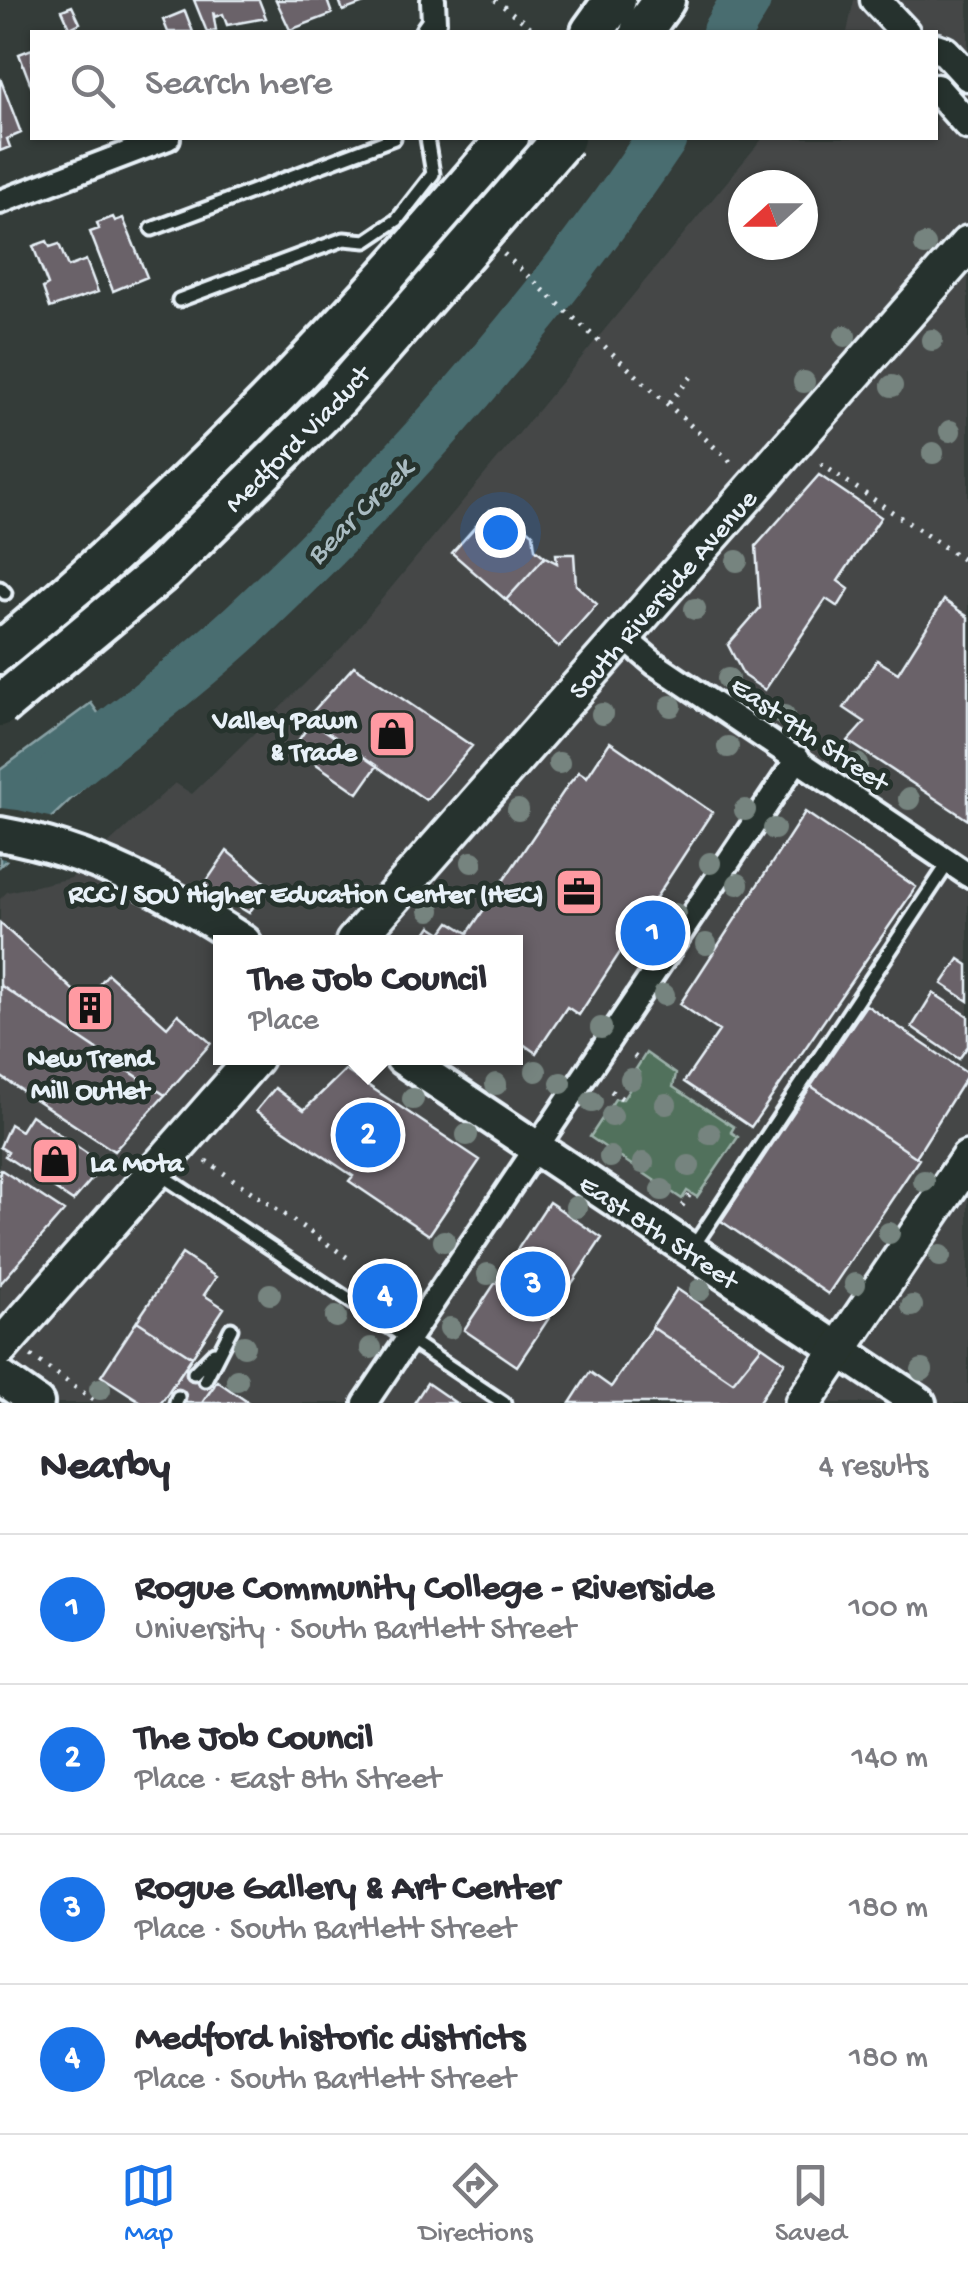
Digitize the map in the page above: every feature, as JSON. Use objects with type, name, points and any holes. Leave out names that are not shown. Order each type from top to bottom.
[{"type":"highway","points":[[593,30],[615,0]]},
{"type":"highway","points":[[642,30],[664,0]]},
{"type":"highway","name":"Medford Viaduct","points":[[0,653],[197,478],[309,366],[506,140]]},
{"type":"highway","name":"Medford Viaduct","points":[[0,706],[162,571],[337,398],[562,140]]},
{"type":"main road","name":"South Riverside Avenue","points":[[360,935],[968,244]]},
{"type":"main road","points":[[0,834],[97,859],[158,887],[233,935]]},
{"type":"main road","points":[[0,1348],[249,1065]]},
{"type":"main road","name":"East 8th Street","points":[[412,1065],[919,1403]]},
{"type":"main road","points":[[804,1403],[968,1159]]},
{"type":"main road","points":[[0,1377],[37,1403]]},
{"type":"street","points":[[938,49],[946,51],[968,76]]},
{"type":"street","points":[[938,91],[968,124]]},
{"type":"street","points":[[0,202],[163,140]]},
{"type":"street","name":"East 9th Street","points":[[623,636],[655,664],[958,868]]},
{"type":"street","points":[[365,1403],[798,758]]},
{"type":"lane","points":[[152,229],[389,140]]},
{"type":"lane","points":[[179,300],[344,239],[366,241],[397,220],[433,174],[427,140]]},
{"type":"lane","points":[[691,1251],[958,868]]},
{"type":"lane","points":[[156,1172],[504,1403]]},
{"type":"lane","points":[[200,1376],[231,1329]]},
{"type":"path","points":[[495,0],[534,30]]},
{"type":"path","points":[[493,245],[608,346],[756,486]]},
{"type":"path","points":[[669,403],[691,376]]},
{"type":"path","points":[[822,464],[968,562]]},
{"type":"path","points":[[634,1056],[642,1061]]},
{"type":"path","points":[[611,1090],[624,1099]]},
{"type":"path","points":[[206,1161],[351,1260]]},
{"type":"path","points":[[682,1206],[691,1193]]},
{"type":"path","points":[[44,1366],[98,1403]]},
{"type":"shaded area","points":[[854,0],[968,0],[968,1403],[0,1403],[0,899],[7,892],[71,878],[175,783],[192,794],[343,646],[728,180],[728,260],[818,260],[818,170],[737,170],[761,140],[938,140],[938,30],[847,30]]},
{"type":"green space","points":[[646,1053],[676,1074],[673,1087],[734,1127],[731,1132],[738,1137],[697,1197],[687,1191],[682,1199],[590,1137],[615,1099],[623,1099],[640,1074],[636,1069]]},
{"type":"water","points":[[91,703],[121,745],[104,768],[0,866],[0,770]]},
{"type":"pier","points":[[0,808],[58,819],[13,861],[0,858]]},
{"type":"building","points":[[194,0],[259,0],[266,18],[227,25],[223,14],[215,17],[213,12],[216,30],[206,30]]},
{"type":"building","points":[[276,0],[327,0],[332,14],[290,30]]},
{"type":"building","points":[[339,0],[372,0],[343,11]]},
{"type":"building","points":[[72,6],[80,23],[70,28],[62,10]]},
{"type":"building","points":[[185,11],[192,30],[167,30],[163,20]]},
{"type":"building","points":[[30,50],[30,83],[19,54]]},
{"type":"building","points":[[0,78],[21,133],[7,139],[10,147],[0,151]]},
{"type":"building","points":[[113,217],[115,221],[123,218],[147,277],[113,291],[90,232],[99,229],[97,223]]},
{"type":"building","points":[[47,241],[50,247],[59,244],[68,267],[86,260],[98,292],[50,308],[43,288],[48,285],[33,246]]},
{"type":"building","points":[[819,475],[881,517],[838,581],[849,589],[838,607],[826,599],[765,690],[744,676],[728,645],[760,608],[756,546]]},
{"type":"building","points":[[490,510],[517,533],[524,525],[533,533],[535,549],[545,557],[506,600],[452,553]]},
{"type":"building","points":[[556,554],[574,554],[576,585],[597,604],[559,647],[506,600],[545,557],[557,563]]},
{"type":"building","points":[[944,600],[968,617],[968,820],[848,741],[865,722],[844,708],[877,660],[898,673]]},
{"type":"building","name":"Valley Pawn & Trade","points":[[354,666],[472,746],[426,800],[307,718]]},
{"type":"building","points":[[312,721],[377,766],[358,793],[293,748]]},
{"type":"building","name":"RCC / SOU Higher Education Center (HEC)","points":[[610,742],[712,812],[579,1015],[567,1007],[536,1053],[523,1044],[523,935],[425,935],[431,926],[442,933],[450,922],[468,933],[568,785],[579,772],[587,777]]},
{"type":"building","points":[[805,812],[916,887],[751,1127],[684,1082],[719,1031],[680,1004]]},
{"type":"building","points":[[227,851],[268,885],[249,913],[204,885]]},
{"type":"building","name":"New Trend Mill Outlet","points":[[0,923],[85,1001],[108,974],[167,1027],[178,1014],[211,1043],[165,1095],[0,985]]},
{"type":"building","points":[[959,959],[968,965],[968,1001],[942,984]]},
{"type":"building","points":[[0,985],[165,1095],[114,1151],[0,1076]]},
{"type":"building","points":[[933,993],[968,1016],[968,1046],[959,1059],[912,1027]]},
{"type":"building","points":[[866,1005],[968,1074],[916,1157],[811,1086]]},
{"type":"building","points":[[345,1070],[480,1160],[429,1235],[349,1181],[353,1176],[256,1111],[275,1088],[304,1110]]},
{"type":"building","points":[[811,1086],[919,1159],[828,1294],[721,1221]]},
{"type":"building","name":"La Mota","points":[[31,1115],[104,1165],[73,1201],[5,1156],[8,1152],[0,1147],[10,1124],[21,1131]]},
{"type":"building","points":[[0,1169],[64,1211],[0,1284]]},
{"type":"building","points":[[549,1202],[602,1238],[517,1366],[464,1330]]},
{"type":"building","points":[[182,1254],[216,1277],[204,1295],[224,1308],[192,1357],[137,1321]]},
{"type":"building","points":[[677,1289],[762,1346],[733,1382],[652,1327]]},
{"type":"building","points":[[137,1321],[192,1357],[161,1403],[143,1403],[101,1376]]},
{"type":"building","points":[[652,1327],[733,1382],[762,1346],[785,1362],[758,1403],[570,1403],[590,1372],[611,1387]]},
{"type":"building","points":[[185,1367],[214,1386],[202,1403],[187,1403],[169,1391]]},
{"type":"building","points":[[217,1381],[249,1403],[202,1403]]},
{"type":"building","points":[[427,1383],[456,1403],[414,1403]]},
{"type":"waterway","name":"Bear Creek","points":[[728,30],[746,0]]},
{"type":"waterway","name":"Bear Creek","points":[[61,775],[221,645],[358,512],[518,332],[661,140]]},
{"type":"place","name":"Valley Pawn & Trade","points":[[392,734]]},
{"type":"place","name":"RCC / SOU Higher Education Center (HEC)","points":[[579,892]]},
{"type":"place","name":"Rogue Community College - Riverside","points":[[653,933]]},
{"type":"place","name":"New Trend Mill Outlet","points":[[90,1008]]},
{"type":"place","name":"The Job Council","points":[[368,1135]]},
{"type":"place","name":"La Mota","points":[[55,1161]]},
{"type":"place","name":"Rogue Gallery & Art Center","points":[[533,1284]]},
{"type":"place","name":"Medford historic districts","points":[[385,1296]]}]
